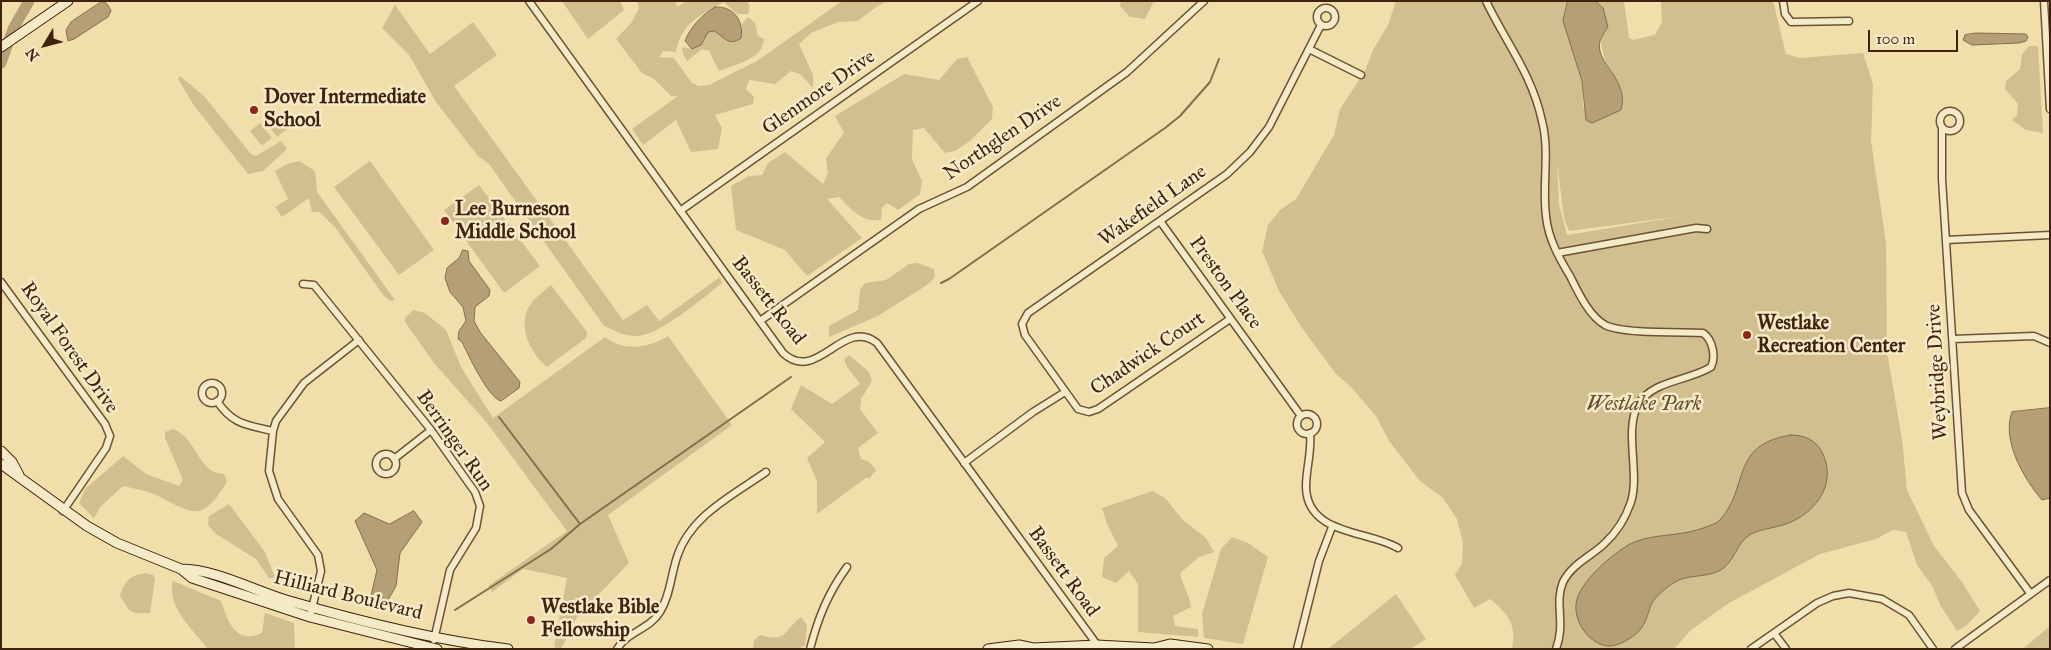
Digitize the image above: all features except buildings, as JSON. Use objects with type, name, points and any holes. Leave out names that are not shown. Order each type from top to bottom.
[{"type":"main road","points":[[1,47],[68,1]]},
{"type":"main road","name":"Hilliard Boulevard","points":[[1,451],[12,462],[19,476]]},
{"type":"main road","name":"Hilliard Boulevard","points":[[1,464],[63,511],[117,542],[181,569],[192,578],[310,617],[434,648]]},
{"type":"main road","name":"Hilliard Boulevard","points":[[181,569],[196,569],[341,616],[508,649]]},
{"type":"main road","points":[[988,649],[1018,645],[1032,648],[1155,648],[1170,644],[1208,649]]},
{"type":"street","name":"Bassett Road","points":[[530,1],[783,353],[800,362],[816,360],[853,337],[866,337],[874,342],[1098,647]]},
{"type":"street","name":"Glenmore Drive","points":[[680,210],[978,1]]},
{"type":"street","name":"Northglen Drive","points":[[760,321],[919,209],[967,187],[1127,72],[1204,1]]},
{"type":"street","points":[[1486,1],[1515,50],[1531,87],[1543,122],[1546,155],[1546,218],[1557,254],[1594,315],[1605,324],[1622,330],[1703,333],[1710,340],[1714,362],[1710,367],[1652,390],[1638,405],[1634,415],[1635,470],[1632,500],[1626,514],[1605,543],[1572,569],[1564,581],[1559,596],[1562,624],[1556,649]]},
{"type":"street","points":[[1783,1],[1785,14],[1791,22],[1849,21]]},
{"type":"street","points":[[2044,1],[2050,109]]},
{"type":"street","name":"Wakefield Lane","points":[[1065,392],[1025,335],[1022,324],[1028,313],[1227,174],[1250,152],[1269,127],[1321,25]]},
{"type":"street","points":[[1309,49],[1361,75]]},
{"type":"street","name":"Weybridge Drive","points":[[1942,127],[1942,180],[1962,493],[1969,510],[2030,593]]},
{"type":"street","name":"Preston Place","points":[[1160,220],[1301,416]]},
{"type":"street","points":[[1557,254],[1696,228],[1707,229]]},
{"type":"street","points":[[1946,240],[2050,235]]},
{"type":"street","name":"Royal Forest Drive","points":[[1,282],[105,424],[110,436],[106,448],[63,511]]},
{"type":"street","name":"Berringer Run","points":[[303,284],[314,285],[431,430],[475,492],[480,506],[476,528],[450,570],[434,648]]},
{"type":"street","name":"Chadwick Court","points":[[964,463],[1033,412],[1065,392],[1078,409],[1088,412],[1098,409],[1230,319]]},
{"type":"street","points":[[1953,339],[2034,336],[2050,343]]},
{"type":"street","points":[[310,617],[321,571],[318,555],[278,499],[270,471],[273,432],[276,421],[304,383],[359,340]]},
{"type":"street","points":[[217,401],[226,415],[241,424],[273,432]]},
{"type":"street","points":[[1308,414],[1316,419],[1316,429],[1310,433],[1302,433],[1298,427],[1298,421],[1301,416],[1308,414]]},
{"type":"street","points":[[394,459],[431,430]]},
{"type":"street","points":[[1310,433],[1311,456],[1306,487],[1308,500],[1320,518],[1332,527],[1388,542],[1398,548]]},
{"type":"street","points":[[617,649],[622,641],[654,620],[660,612],[677,556],[691,528],[766,472]]},
{"type":"street","points":[[1297,649],[1319,561],[1332,527]]},
{"type":"street","points":[[810,649],[831,589],[847,567]]},
{"type":"street","points":[[1955,649],[2050,580]]},
{"type":"street","points":[[1752,649],[1817,603],[1832,596],[1848,593],[1882,599],[1909,615],[1933,649]]},
{"type":"street","points":[[1774,633],[1786,649]]},
{"type":"green space","points":[[562,1],[620,1],[624,10],[588,39]]},
{"type":"green space","points":[[637,1],[676,1],[677,7],[687,1],[747,1],[750,7],[748,14],[737,14],[724,2],[700,16],[682,34],[676,52],[663,51],[659,57],[674,58],[692,83],[699,86],[709,85],[757,61],[842,1],[887,1],[858,21],[838,22],[811,33],[799,44],[813,75],[813,88],[800,74],[791,71],[775,84],[749,80],[746,89],[754,97],[753,104],[715,115],[722,128],[718,149],[691,152],[676,120],[643,145],[632,129],[678,96],[671,96],[654,79],[642,73],[616,39],[632,22],[639,8]]},
{"type":"green space","points":[[1121,1],[1154,1],[1145,19],[1130,17],[1120,6]]},
{"type":"green space","name":"Westlake Park","points":[[1396,1],[1568,1],[1563,21],[1582,81],[1583,108],[1615,79],[1603,52],[1601,29],[1603,8],[1595,1],[1624,1],[1629,38],[1633,40],[1655,35],[1662,22],[1661,1],[1773,1],[1786,54],[1800,58],[1863,53],[1873,84],[1871,141],[1886,243],[1887,352],[1902,439],[1907,490],[1934,546],[1962,582],[1980,611],[1966,626],[1957,631],[1940,605],[1933,587],[1917,565],[1906,532],[1893,530],[1876,539],[1820,554],[1729,603],[1691,630],[1674,649],[1512,649],[1513,633],[1510,620],[1490,599],[1474,608],[1455,575],[1462,564],[1463,543],[1457,519],[1443,498],[1420,481],[1389,441],[1376,416],[1351,387],[1336,374],[1302,328],[1279,291],[1262,251],[1268,225],[1280,210],[1296,199],[1334,135],[1340,109],[1365,71],[1373,50],[1388,25]],"holes":[[[1557,163],[1564,218],[1569,231],[1683,216],[1567,235],[1559,204]]]},
{"type":"green space","points":[[395,5],[430,54],[473,22],[497,55],[454,86],[623,320],[647,305],[659,321],[720,277],[722,283],[681,315],[646,334],[628,335],[604,326],[489,164],[478,156],[436,102],[409,55],[382,28]]},
{"type":"green space","points":[[748,17],[755,23],[758,36],[764,39],[759,52],[753,57],[719,71],[709,51],[702,49],[687,61],[682,47],[692,49],[708,32],[714,31],[724,39],[741,38],[742,24]]},
{"type":"green space","points":[[2029,46],[2038,46],[2043,133],[2026,130],[2012,120],[2017,115],[2018,104],[2005,89],[2006,81],[2020,69],[2022,54]]},
{"type":"green space","points":[[967,57],[993,107],[992,119],[970,141],[955,151],[945,153],[924,128],[913,130],[912,159],[922,181],[920,194],[898,210],[887,203],[882,208],[881,220],[868,220],[853,211],[839,197],[827,199],[862,238],[807,276],[785,250],[736,230],[731,186],[749,176],[762,175],[768,163],[785,152],[823,184],[828,173],[826,158],[844,133],[835,116],[904,74],[939,80],[957,59]]},
{"type":"green space","points":[[180,76],[204,96],[251,154],[256,156],[281,141],[287,149],[263,171],[248,174],[193,104],[178,79]]},
{"type":"green space","points":[[276,114],[287,129],[277,137],[265,122]]},
{"type":"green space","points":[[260,123],[272,138],[262,146],[250,131]]},
{"type":"green space","points":[[299,161],[315,171],[317,192],[395,300],[390,301],[383,295],[335,227],[319,212],[312,212],[309,198],[282,217],[275,207],[288,199],[275,171],[287,164]]},
{"type":"green space","points":[[370,161],[434,250],[399,275],[334,187]]},
{"type":"green space","points":[[479,185],[540,266],[504,293],[444,210]]},
{"type":"green space","points":[[917,263],[934,269],[935,276],[930,283],[878,316],[829,337],[829,326],[858,310],[860,290],[865,283],[886,280],[909,264]]},
{"type":"green space","points":[[551,285],[587,332],[586,338],[547,367],[540,361],[530,345],[526,336],[525,318],[533,301]]},
{"type":"green space","points":[[413,310],[425,313],[446,330],[461,367],[493,418],[605,337],[620,345],[636,347],[645,346],[668,336],[732,425],[608,515],[629,563],[577,617],[561,649],[554,647],[567,578],[523,569],[492,592],[488,586],[567,531],[487,423],[434,363],[405,322],[405,318]]},
{"type":"green space","points":[[849,355],[869,372],[872,381],[861,399],[860,409],[878,433],[858,448],[861,459],[869,462],[876,470],[869,479],[867,477],[817,514],[817,481],[807,458],[825,442],[791,409],[801,385],[832,404],[860,384],[847,367],[844,359]]},
{"type":"green space","points":[[173,429],[185,437],[207,467],[213,472],[224,474],[227,482],[211,504],[197,511],[190,510],[150,492],[123,486],[100,507],[94,518],[79,503],[85,489],[123,456],[146,474],[179,486],[183,480],[165,438],[165,432]]},
{"type":"green space","points":[[1153,491],[1166,499],[1182,519],[1206,538],[1214,552],[1199,557],[1180,573],[1191,607],[1173,616],[1175,626],[1198,629],[1198,637],[1138,632],[1138,584],[1129,571],[1116,583],[1102,577],[1104,558],[1118,546],[1107,524],[1102,508]]},
{"type":"green space","points":[[229,504],[265,552],[275,578],[269,578],[256,559],[216,534],[208,525],[209,516]]},
{"type":"green space","points":[[1232,537],[1248,543],[1268,557],[1243,644],[1204,638],[1202,614],[1221,549]]},
{"type":"green space","points":[[146,573],[153,575],[155,579],[150,613],[135,613],[129,610],[120,596],[124,586],[132,577]]},
{"type":"green space","points":[[173,581],[221,601],[230,624],[239,634],[253,636],[262,633],[265,613],[294,623],[295,649],[208,649],[188,626],[177,608],[173,600]]},
{"type":"green space","points":[[1396,594],[1426,639],[1410,649],[1328,649]]},
{"type":"green space","points":[[801,617],[807,625],[805,645],[799,649],[753,649],[754,640],[760,635],[781,637]]},
{"type":"green space","points":[[2050,626],[2050,649],[2023,649]]},
{"type":"shaded area","points":[[1568,1],[1595,1],[1603,8],[1608,27],[1600,41],[1600,49],[1602,57],[1621,89],[1621,110],[1592,123],[1586,120],[1582,81],[1563,21]]},
{"type":"shaded area","points":[[101,2],[106,3],[111,11],[108,17],[68,41],[66,30],[71,22]]},
{"type":"shaded area","points":[[715,7],[728,9],[736,16],[741,26],[741,38],[733,42],[714,31],[708,32],[701,45],[692,49],[685,41],[687,36],[697,21]]},
{"type":"shaded area","points":[[1976,33],[2026,34],[2028,37],[2026,41],[2019,43],[1972,45],[1963,40],[1965,35]]},
{"type":"shaded area","points":[[463,250],[468,251],[469,261],[490,290],[489,296],[475,307],[474,321],[480,332],[520,382],[519,388],[501,401],[490,392],[462,342],[458,339],[459,331],[466,321],[463,307],[450,292],[445,278],[447,268],[459,258]]},
{"type":"shaded area","points":[[2050,408],[2050,498],[2042,500],[2028,481],[2016,459],[2012,447],[2009,423],[2012,412]]},
{"type":"shaded area","points":[[1791,435],[1805,437],[1813,441],[1822,452],[1826,463],[1826,484],[1817,502],[1809,510],[1791,522],[1751,534],[1742,542],[1729,563],[1719,571],[1684,578],[1671,584],[1656,598],[1651,605],[1643,626],[1629,639],[1611,646],[1604,645],[1597,643],[1585,632],[1578,619],[1576,604],[1583,587],[1597,570],[1623,549],[1637,541],[1693,531],[1718,522],[1728,509],[1749,458],[1758,448],[1771,440]]},
{"type":"shaded area","points":[[414,511],[422,522],[400,553],[396,586],[384,607],[369,604],[377,570],[355,521],[364,513],[389,524]]},
{"type":"waterway","points":[[1,63],[13,29],[29,1]]},
{"type":"waterway","points":[[941,283],[1180,116],[1210,82],[1219,59]]},
{"type":"waterway","points":[[455,610],[551,549],[580,524],[791,377]]},
{"type":"waterway","points":[[499,417],[580,524]]},
{"type":"place","name":"Dover Intermediate School","points":[[254,110]]},
{"type":"place","name":"Lee Burneson Middle School","points":[[445,221]]},
{"type":"place","name":"Westlake Recreation Center","points":[[1747,335]]},
{"type":"place","name":"Westlake Bible Fellowship","points":[[531,620]]}]
